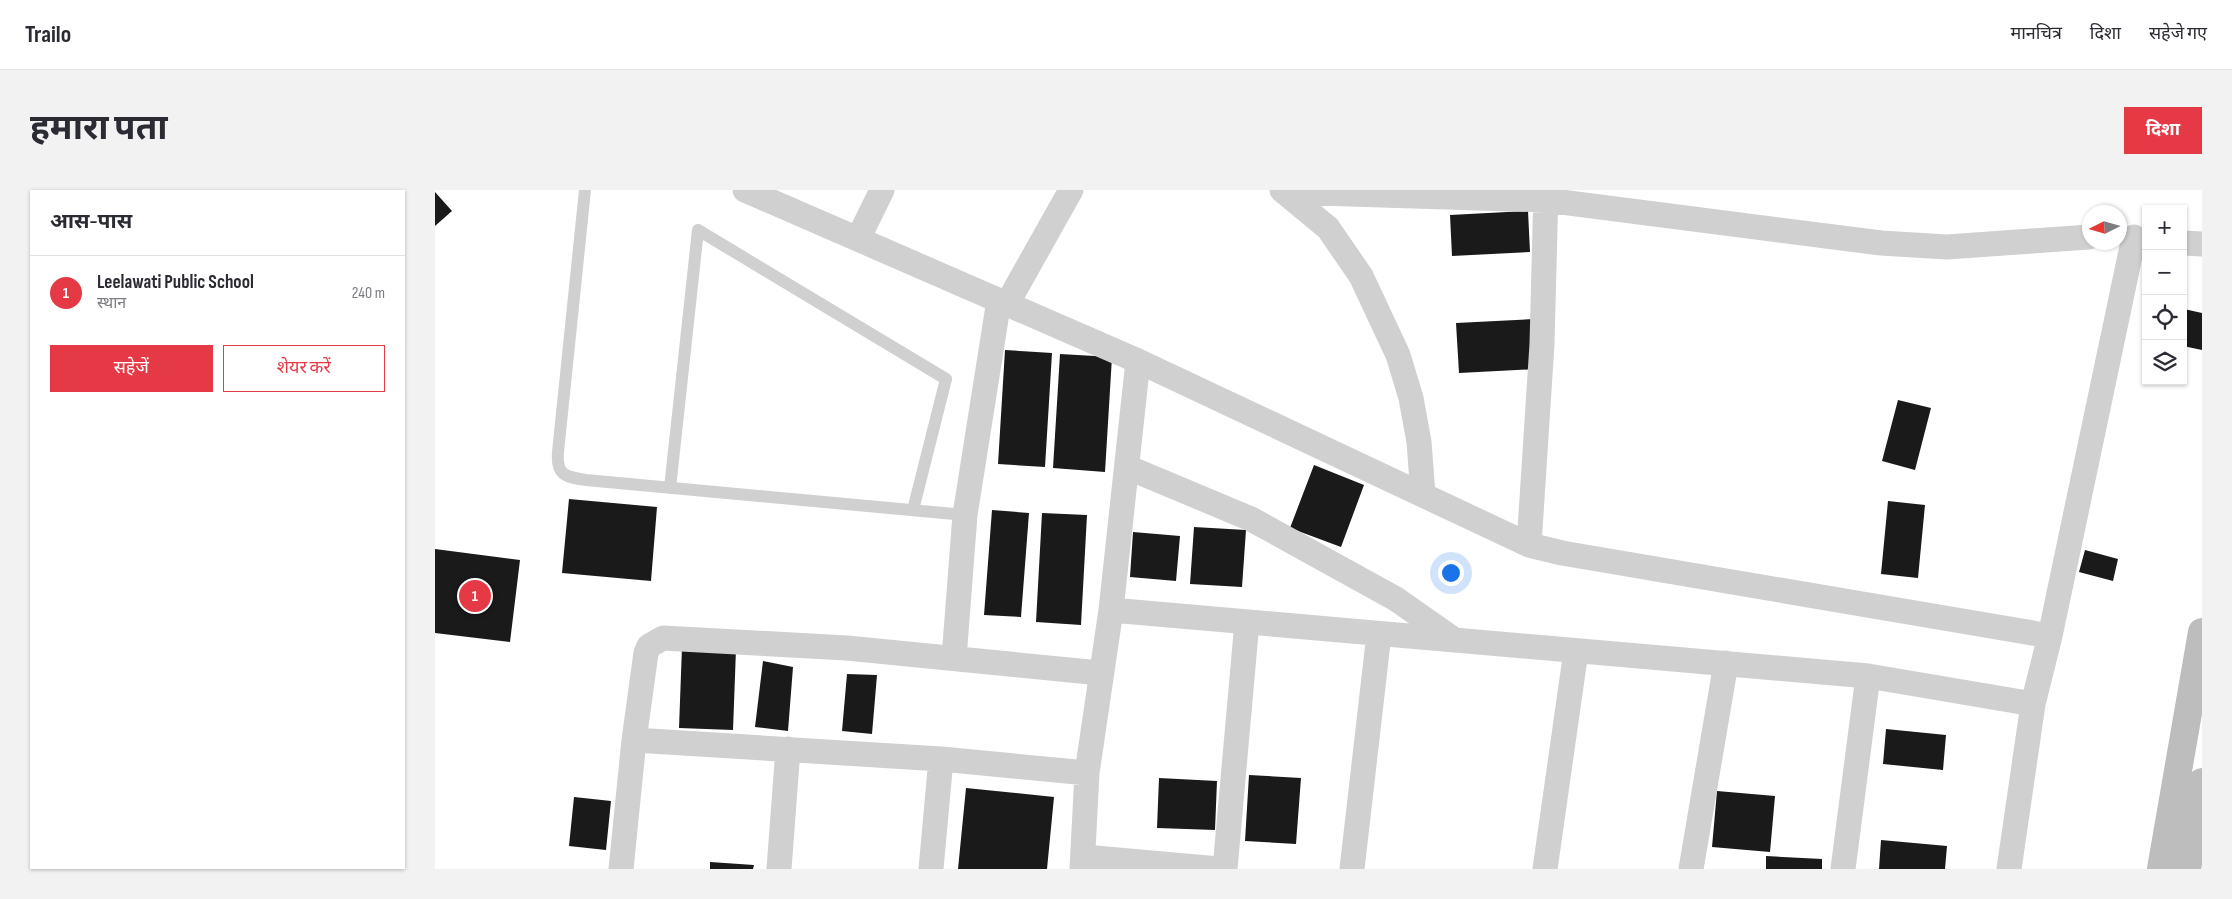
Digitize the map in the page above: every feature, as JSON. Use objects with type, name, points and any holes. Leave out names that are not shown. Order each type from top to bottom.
[{"type":"street","points":[[858,239],[882,190]]},
{"type":"street","points":[[954,658],[965,515],[1003,302],[1071,190]]},
{"type":"street","points":[[1284,191],[1546,195],[1881,243],[1947,247],[2082,237]]},
{"type":"street","points":[[1284,191],[1328,228],[1361,276],[1398,355],[1411,398],[1419,442],[1423,495]]},
{"type":"street","points":[[753,192],[1138,361],[1529,545],[2051,636]]},
{"type":"street","points":[[1529,545],[1542,344],[1546,195]]},
{"type":"street","points":[[2009,869],[2033,704],[2051,636],[2133,238]]},
{"type":"street","points":[[2187,243],[2202,244]]},
{"type":"street","points":[[1138,361],[1111,610],[1100,673],[1087,772],[1083,863],[1219,869]]},
{"type":"street","points":[[1127,467],[1251,519],[1396,599],[1455,640]]},
{"type":"street","points":[[1111,610],[1868,676],[2033,704]]},
{"type":"street","points":[[1225,869],[1247,622]]},
{"type":"street","points":[[2161,869],[2202,632]]},
{"type":"street","points":[[1352,869],[1379,634]]},
{"type":"street","points":[[621,869],[645,653],[649,646],[663,638],[847,648],[1100,673]]},
{"type":"street","points":[[1545,869],[1576,651]]},
{"type":"street","points":[[1691,869],[1726,664]]},
{"type":"street","points":[[1843,869],[1868,676]]},
{"type":"street","points":[[634,740],[941,759],[1087,772]]},
{"type":"street","points":[[779,869],[788,749]]},
{"type":"street","points":[[931,869],[941,759]]},
{"type":"street","points":[[2187,869],[2201,793]]},
{"type":"lane","points":[[585,190],[558,452],[558,468],[562,473],[574,479],[965,515]]},
{"type":"lane","points":[[670,488],[698,230],[946,379],[913,510]]},
{"type":"building","points":[[435,192],[452,211],[435,226]]},
{"type":"building","points":[[1528,211],[1530,252],[1452,256],[1450,215]]},
{"type":"building","points":[[2187,310],[2202,313],[2202,350],[2187,347]]},
{"type":"building","points":[[1535,319],[1537,369],[1459,373],[1456,323]]},
{"type":"building","points":[[1005,350],[1052,353],[1045,467],[998,464]]},
{"type":"building","points":[[1060,354],[1112,357],[1105,472],[1053,468]]},
{"type":"building","points":[[1898,400],[1931,408],[1915,470],[1882,461]]},
{"type":"building","points":[[1314,465],[1364,485],[1341,547],[1290,528]]},
{"type":"building","points":[[569,499],[657,507],[651,581],[562,573]]},
{"type":"building","points":[[1888,501],[1925,505],[1918,578],[1881,574]]},
{"type":"building","points":[[992,510],[1029,513],[1021,617],[984,615]]},
{"type":"building","points":[[1042,513],[1087,515],[1081,625],[1036,622]]},
{"type":"building","points":[[1194,527],[1246,530],[1242,587],[1190,584]]},
{"type":"building","points":[[1133,532],[1180,536],[1176,581],[1130,577]]},
{"type":"building","points":[[435,549],[520,560],[510,642],[435,633]]},
{"type":"building","points":[[2085,550],[2118,559],[2113,581],[2079,572]]},
{"type":"building","points":[[682,647],[736,649],[733,730],[679,728]]},
{"type":"building","points":[[763,661],[793,667],[788,731],[755,727]]},
{"type":"building","points":[[847,674],[877,675],[872,734],[842,731]]},
{"type":"building","points":[[1886,729],[1946,735],[1943,770],[1883,764]]},
{"type":"building","points":[[1249,775],[1301,778],[1296,844],[1245,841]]},
{"type":"building","points":[[1159,778],[1217,781],[1215,830],[1157,828]]},
{"type":"building","points":[[966,788],[1054,797],[1047,869],[958,869]]},
{"type":"building","points":[[1717,791],[1775,796],[1770,852],[1712,847]]},
{"type":"building","points":[[574,797],[611,801],[606,850],[569,846]]},
{"type":"building","points":[[1881,840],[1947,846],[1945,869],[1879,869]]},
{"type":"building","points":[[1766,856],[1822,859],[1822,869],[1766,869]]},
{"type":"building","points":[[710,862],[754,865],[753,869],[710,869]]},
{"type":"place","name":"Leelawati Public School","points":[[475,596]]}]
